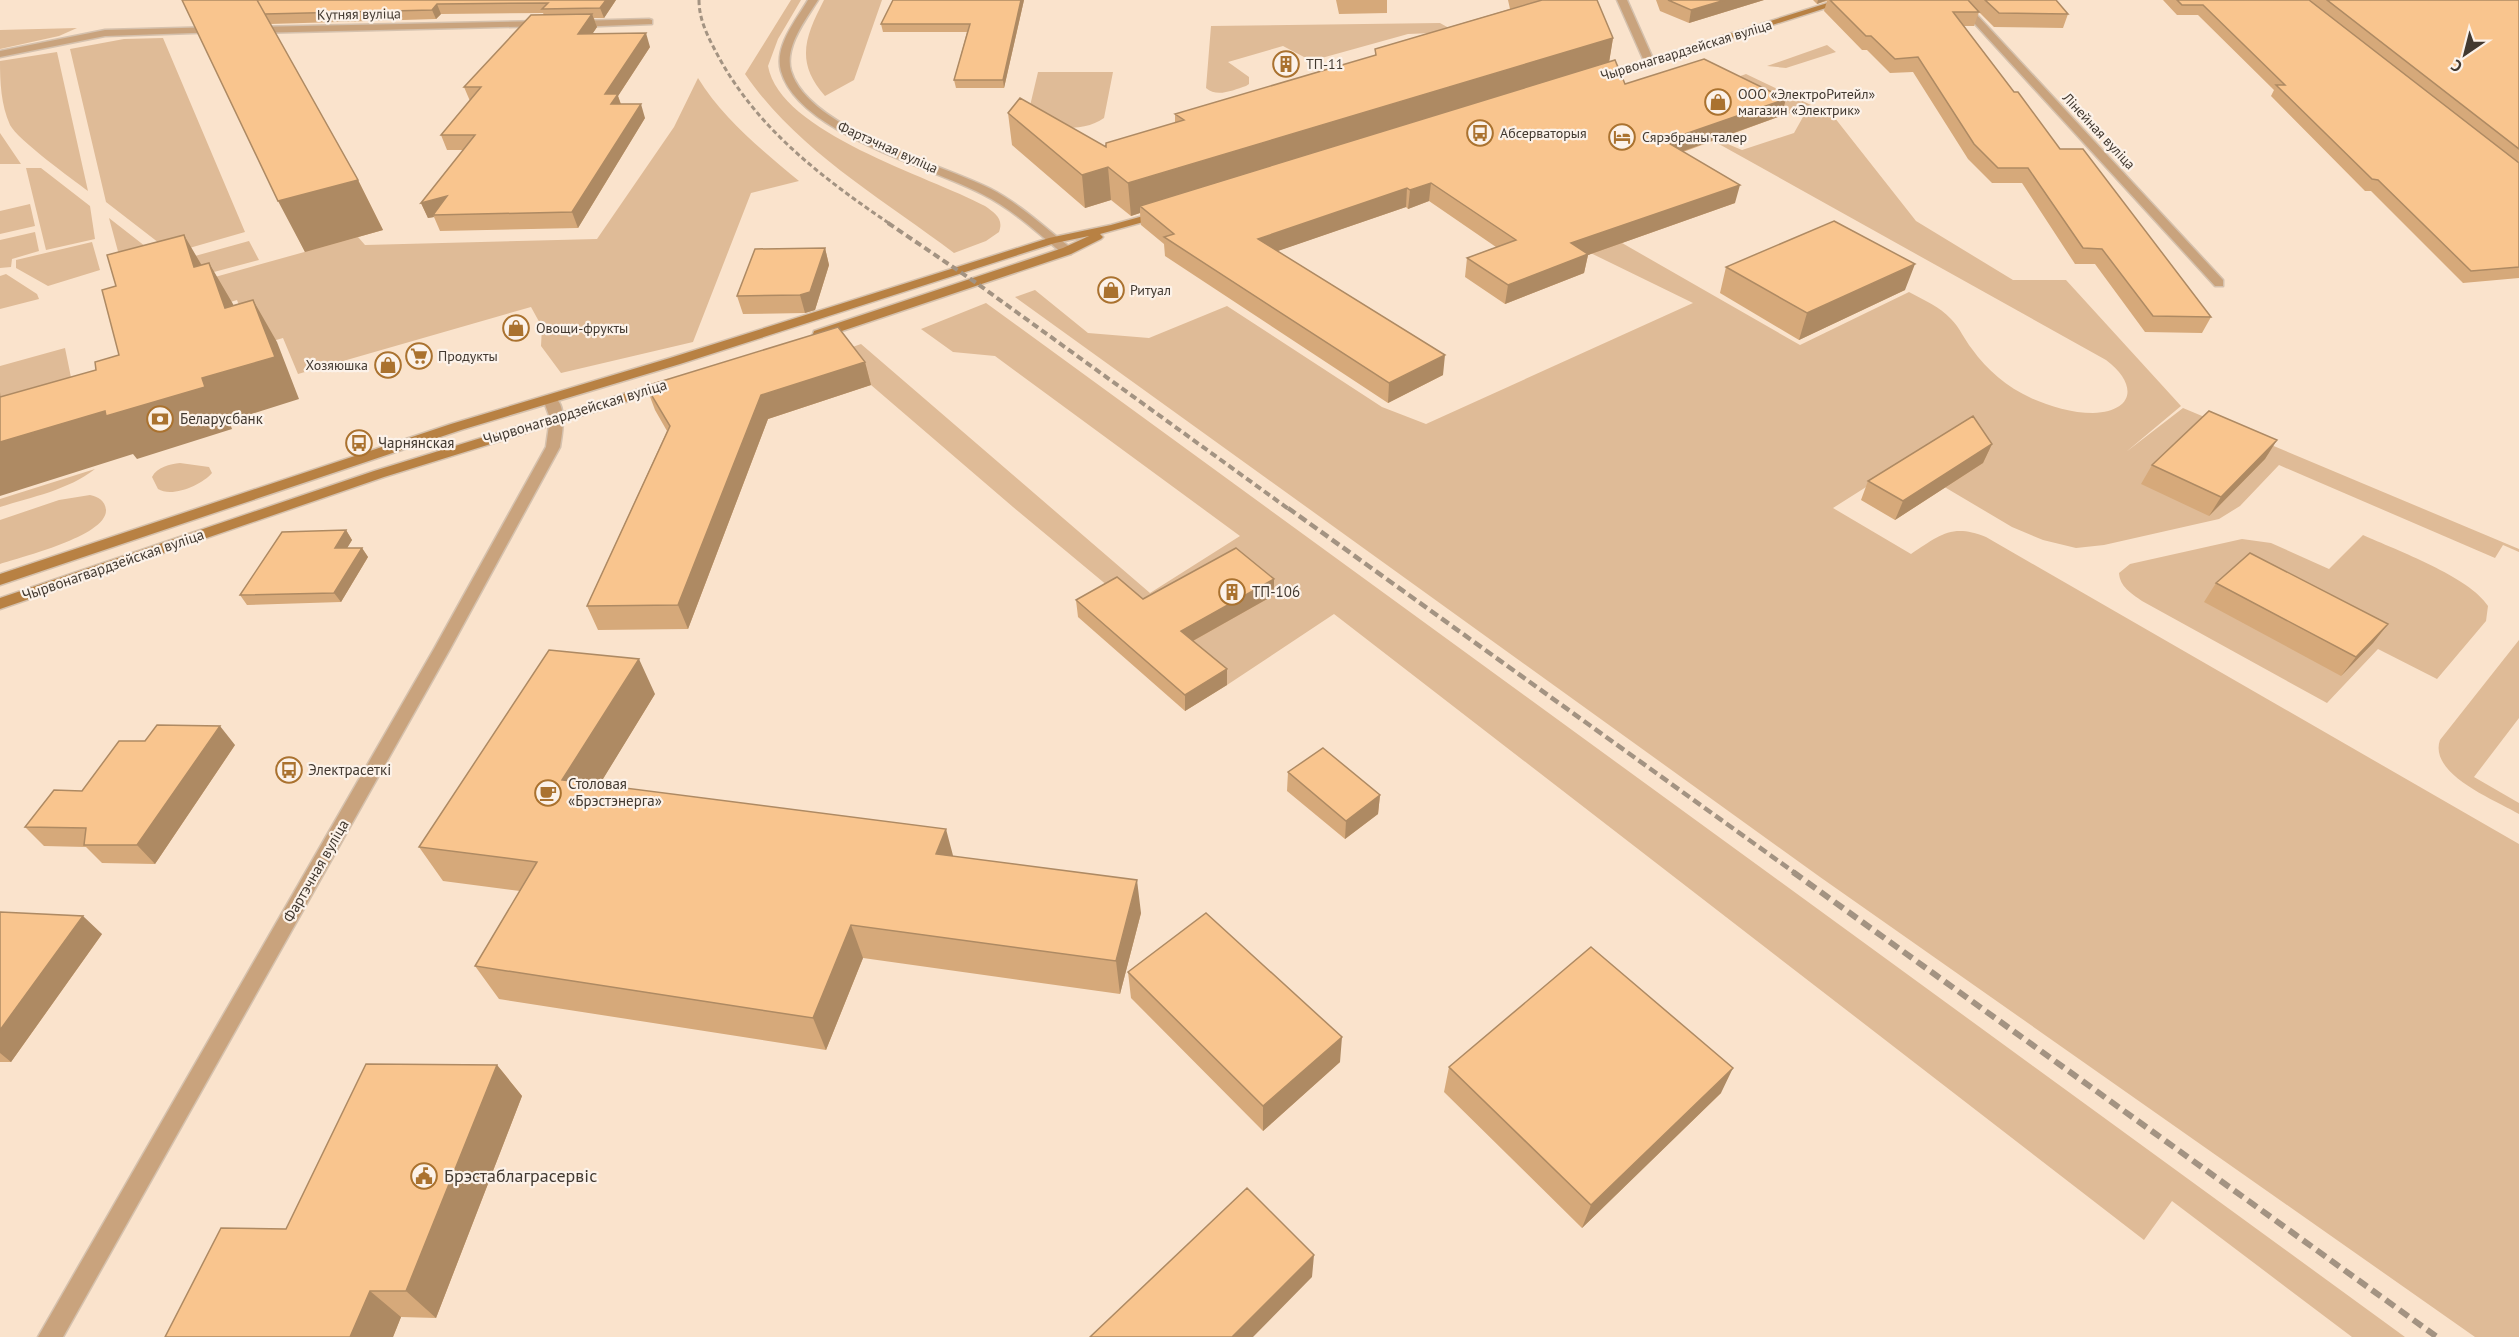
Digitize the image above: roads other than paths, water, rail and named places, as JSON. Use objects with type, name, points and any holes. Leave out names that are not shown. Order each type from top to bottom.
[{"type":"main road","name":"Чырвонагвардзейская вуліца","points":[[1591,80],[1846,0]]},
{"type":"main road","name":"Чырвонагвардзейская вуліца","points":[[0,580],[444,431],[1053,240],[1113,228],[1170,211]]},
{"type":"main road","name":"Чырвонагвардзейская вуліца","points":[[811,337],[1067,251],[1113,228]]},
{"type":"main road","name":"Чырвонагвардзейская вуліца","points":[[0,604],[389,470],[687,378]]},
{"type":"street","name":"Фартэчная вуліца","points":[[813,0],[791,38],[786,56],[786,70],[792,86],[808,103],[849,132],[987,192],[1016,210],[1067,251]]},
{"type":"street","points":[[1622,0],[1649,62]]},
{"type":"street","name":"Лінейная вуліца","points":[[1958,0],[2219,283]]},
{"type":"street","points":[[566,24],[649,22]]},
{"type":"street","name":"Кутняя вуліца","points":[[237,30],[554,24]]},
{"type":"street","points":[[0,54],[105,33],[226,30]]},
{"type":"street","name":"Фартэчная вуліца","points":[[50,1337],[442,650],[553,447],[557,418],[550,399]]},
{"type":"railway","points":[[699,0],[702,20],[716,52],[750,104],[770,127],[815,169],[890,224]]},
{"type":"railway","points":[[888,223],[975,282],[1290,510]]},
{"type":"railway","points":[[1288,508],[1795,873]]},
{"type":"railway","points":[[1793,872],[2437,1337]]},
{"type":"place","name":"ТП-11","points":[[1286,64]]},
{"type":"place","name":"ООО «ЭлектроРитейл» магазин «Электрик»","points":[[1718,102]]},
{"type":"place","name":"Абсерваторыя","points":[[1480,133]]},
{"type":"place","name":"Сярэбраны талер","points":[[1622,137]]},
{"type":"place","name":"Ритуал","points":[[1111,290]]},
{"type":"place","name":"Овощи-фрукты","points":[[516,328]]},
{"type":"place","name":"Продукты","points":[[419,356]]},
{"type":"place","name":"Хозяюшка","points":[[388,365]]},
{"type":"place","name":"Беларусбанк","points":[[160,419]]},
{"type":"place","name":"Чарнянская","points":[[359,443]]},
{"type":"place","name":"ТП-106","points":[[1232,592]]},
{"type":"place","name":"Электрасеткі","points":[[289,770]]},
{"type":"place","name":"Столовая «Брэстэнерга»","points":[[548,793]]},
{"type":"place","name":"Брэстаблаграсервіс","points":[[424,1176]]}]
